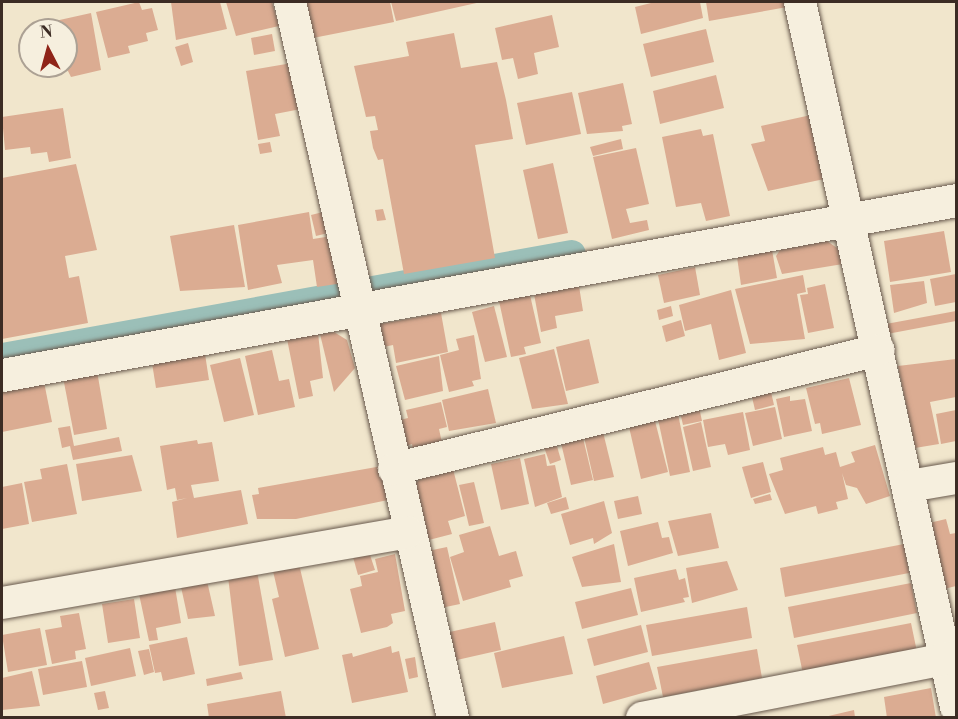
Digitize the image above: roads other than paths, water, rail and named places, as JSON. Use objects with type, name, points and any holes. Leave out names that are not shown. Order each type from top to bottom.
[{"type":"street","points":[[290,2],[362,308],[408,532],[453,717]]},
{"type":"street","points":[[800,2],[846,219],[952,657],[957,707]]},
{"type":"street","points":[[2,375],[957,200]]},
{"type":"street","points":[[394,469],[879,350]]},
{"type":"street","points":[[909,486],[957,478]]},
{"type":"street","points":[[2,603],[408,532]]},
{"type":"street","points":[[642,717],[952,657]]},
{"type":"waterway","points":[[2,357],[572,254]]}]
